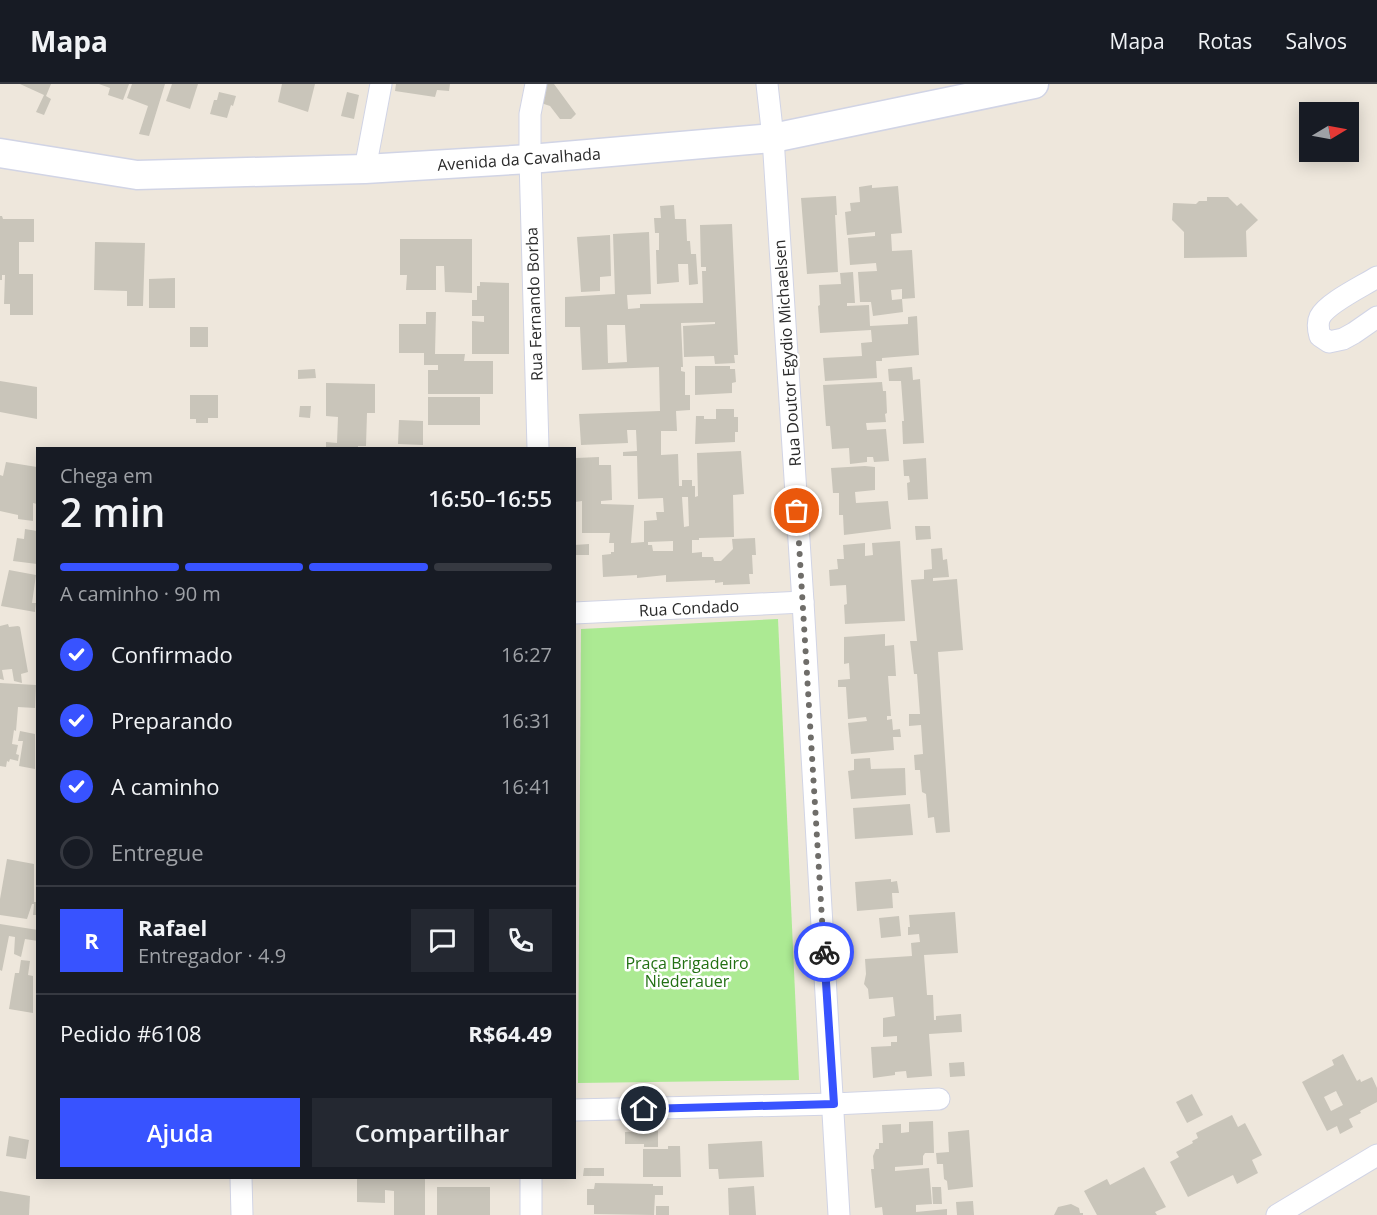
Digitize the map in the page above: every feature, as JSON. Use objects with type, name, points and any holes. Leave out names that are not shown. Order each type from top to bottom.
[{"type":"main road","name":"Avenida da Cavalhada","points":[[0,153],[137,175],[365,169],[530,159],[773,138],[1034,84]]},
{"type":"street","points":[[365,169],[381,84]]},
{"type":"street","name":"Rua Fernando Borba","points":[[536,84],[530,114],[530,159],[538,447]]},
{"type":"street","name":"Rua Doutor Egydio Michaelsen","points":[[767,84],[773,138],[803,602],[839,1215]]},
{"type":"street","points":[[1377,277],[1328,308],[1320,316],[1318,325],[1320,336],[1329,342],[1343,339],[1377,317]]},
{"type":"street","name":"Rua Condado","points":[[576,613],[803,602]]},
{"type":"street","points":[[576,1110],[834,1104],[939,1099]]},
{"type":"street","points":[[1277,1215],[1377,1155]]},
{"type":"street","points":[[241,1179],[242,1215]]},
{"type":"street","points":[[531,1179],[531,1215]]},
{"type":"green space","name":"Praça Brigadeiro Niederauer","points":[[778,619],[799,1080],[578,1083],[581,629]]},
{"type":"building","points":[[20,84],[51,84],[46,96],[51,99],[44,115],[36,112],[44,95]]},
{"type":"building","points":[[99,84],[129,84],[123,100],[108,95],[110,88]]},
{"type":"building","points":[[132,84],[165,84],[149,136],[139,134],[148,106],[127,98]]},
{"type":"building","points":[[172,84],[198,84],[190,109],[166,101]]},
{"type":"building","points":[[282,84],[315,84],[308,112],[278,102]]},
{"type":"building","points":[[396,84],[450,84],[449,91],[437,90],[435,97],[395,91]]},
{"type":"building","points":[[537,84],[554,84],[576,114],[571,119],[560,119],[550,106],[535,101]]},
{"type":"building","points":[[219,92],[236,96],[227,118],[210,114]]},
{"type":"building","points":[[347,92],[359,95],[354,119],[341,116]]},
{"type":"building","points":[[872,185],[872,188],[898,186],[902,233],[891,234],[892,251],[912,250],[915,298],[902,299],[903,312],[873,316],[871,302],[860,302],[858,272],[877,271],[876,263],[850,265],[848,238],[875,236],[875,232],[847,235],[845,212],[851,211],[850,203],[860,202],[859,187]],"holes":[[[902,289],[902,299],[892,300],[891,290]]]},
{"type":"building","points":[[836,196],[838,272],[807,274],[801,198]]},
{"type":"building","points":[[1207,197],[1228,197],[1237,206],[1241,203],[1258,220],[1246,231],[1247,257],[1184,258],[1184,232],[1172,220],[1173,203],[1196,204],[1199,201],[1207,201]]},
{"type":"building","points":[[674,205],[675,219],[686,219],[687,241],[690,241],[691,254],[696,254],[698,284],[689,285],[688,264],[678,264],[679,282],[657,284],[656,250],[659,250],[659,233],[655,233],[654,218],[661,218],[660,206]]},
{"type":"building","points":[[0,216],[3,219],[34,219],[34,242],[19,242],[19,274],[33,274],[33,315],[10,315],[10,304],[4,304],[5,275],[2,275],[2,280],[0,280]]},
{"type":"building","points":[[732,224],[738,355],[734,355],[735,363],[715,364],[714,356],[684,357],[683,326],[715,324],[715,322],[681,323],[683,367],[681,371],[685,372],[685,395],[690,395],[690,410],[676,411],[677,431],[661,431],[661,455],[678,454],[679,486],[682,486],[682,480],[692,480],[692,486],[695,486],[695,497],[698,496],[697,453],[741,451],[744,494],[733,495],[734,537],[692,540],[692,553],[702,552],[702,557],[713,557],[714,561],[721,561],[733,549],[732,539],[755,538],[756,555],[752,555],[753,574],[749,574],[750,584],[723,585],[723,582],[715,583],[715,580],[666,582],[666,575],[637,578],[637,575],[603,577],[602,555],[614,552],[614,543],[609,543],[610,533],[582,533],[582,501],[576,502],[576,458],[599,457],[599,465],[611,465],[612,500],[601,501],[601,504],[634,505],[631,543],[644,542],[644,521],[657,520],[656,512],[664,512],[663,498],[638,499],[637,456],[623,456],[623,452],[637,451],[636,430],[627,430],[628,443],[581,445],[579,414],[660,411],[659,367],[582,370],[580,327],[565,327],[565,297],[615,294],[613,234],[649,232],[651,294],[627,295],[628,309],[640,308],[640,304],[703,303],[702,271],[706,271],[706,267],[701,267],[700,225]],"holes":[[[607,325],[625,325],[627,362],[608,363]],[[682,497],[688,497],[689,526],[684,527]],[[673,541],[673,551],[653,551],[652,545],[648,545],[648,542]]]},
{"type":"building","points":[[610,235],[611,276],[600,277],[600,291],[581,292],[577,237]]},
{"type":"building","points":[[400,239],[472,239],[472,293],[445,292],[444,266],[436,266],[436,290],[406,290],[407,275],[400,275]]},
{"type":"building","points":[[95,242],[145,243],[143,306],[127,306],[127,291],[94,290]]},
{"type":"building","points":[[853,272],[855,303],[847,303],[847,306],[869,305],[870,326],[908,324],[908,317],[917,316],[919,355],[882,358],[882,361],[876,361],[877,378],[825,381],[823,358],[862,356],[861,343],[872,342],[871,330],[820,333],[819,285],[841,284],[840,273]]},
{"type":"building","points":[[175,278],[175,308],[149,308],[149,279]]},
{"type":"building","points":[[480,282],[509,283],[509,354],[472,354],[472,321],[484,322],[484,316],[472,316],[472,300],[477,300],[477,286],[480,286]]},
{"type":"building","points":[[426,312],[436,312],[435,354],[465,354],[464,361],[493,361],[493,394],[428,394],[428,370],[438,370],[438,365],[424,365],[424,353],[399,353],[399,324],[426,324]]},
{"type":"building","points":[[190,327],[208,327],[208,347],[190,347]]},
{"type":"building","points":[[695,366],[730,366],[730,369],[735,369],[736,382],[732,383],[732,393],[695,395]]},
{"type":"building","points":[[912,367],[913,380],[920,379],[924,443],[903,444],[901,381],[889,381],[888,369]]},
{"type":"building","points":[[315,369],[316,378],[298,379],[298,370]]},
{"type":"building","points":[[0,381],[37,387],[37,419],[0,412]]},
{"type":"building","points":[[882,382],[883,391],[886,391],[886,422],[866,423],[867,430],[886,429],[889,461],[874,462],[873,457],[867,457],[867,462],[850,464],[849,448],[832,449],[830,426],[826,426],[823,385]]},
{"type":"building","points":[[326,383],[375,384],[375,413],[367,413],[366,446],[326,447],[326,442],[337,443],[338,417],[326,416]]},
{"type":"building","points":[[190,395],[218,395],[218,418],[208,418],[208,423],[196,423],[196,419],[190,419]]},
{"type":"building","points":[[428,397],[480,397],[480,425],[428,425]]},
{"type":"building","points":[[300,406],[311,406],[310,418],[299,417]]},
{"type":"building","points":[[716,409],[734,409],[734,417],[738,417],[735,442],[695,444],[696,416],[716,419]]},
{"type":"building","points":[[399,420],[423,421],[423,445],[398,444]]},
{"type":"building","points":[[926,458],[928,499],[908,500],[907,483],[910,482],[909,476],[904,476],[903,460]]},
{"type":"building","points":[[6,462],[36,467],[36,504],[33,503],[33,521],[18,519],[18,515],[0,511],[0,475],[3,476]]},
{"type":"building","points":[[875,467],[875,490],[855,492],[856,503],[888,501],[891,529],[844,535],[843,515],[839,515],[839,493],[833,493],[831,468]]},
{"type":"building","points":[[915,526],[930,526],[931,539],[916,540]]},
{"type":"building","points":[[25,529],[36,531],[36,564],[13,561],[17,538],[24,539]]},
{"type":"building","points":[[900,541],[905,621],[845,624],[846,585],[830,586],[829,570],[838,569],[837,559],[844,559],[843,545],[865,543],[865,556],[873,555],[872,543]]},
{"type":"building","points":[[589,544],[589,555],[576,555],[576,545]]},
{"type":"building","points":[[942,548],[943,560],[947,559],[949,577],[933,578],[933,581],[957,579],[963,650],[938,652],[950,832],[936,833],[934,817],[928,818],[926,794],[922,792],[920,770],[915,770],[914,755],[923,754],[921,725],[909,726],[909,714],[920,714],[917,674],[914,674],[910,641],[917,641],[911,580],[924,579],[924,570],[932,569],[931,549]]},
{"type":"building","points":[[9,570],[36,575],[32,603],[36,603],[35,612],[1,606]]},
{"type":"building","points":[[8,624],[9,627],[20,627],[28,672],[21,674],[22,683],[14,681],[12,669],[2,670],[4,680],[0,679],[0,626]]},
{"type":"building","points":[[885,634],[885,646],[894,645],[896,676],[888,676],[891,716],[887,716],[887,720],[892,719],[893,730],[900,729],[901,737],[893,737],[894,750],[851,754],[848,723],[867,721],[866,717],[848,719],[846,687],[838,687],[838,680],[850,679],[849,663],[844,664],[844,637]]},
{"type":"building","points":[[0,683],[36,685],[35,708],[18,707],[16,731],[14,730],[12,744],[18,745],[16,754],[19,755],[18,761],[10,759],[6,767],[0,766]]},
{"type":"building","points":[[20,731],[35,734],[35,769],[19,766],[23,741],[18,741]]},
{"type":"building","points":[[870,758],[871,769],[905,768],[906,795],[851,799],[848,771],[854,770],[854,759]]},
{"type":"building","points":[[910,804],[913,835],[855,839],[853,808]]},
{"type":"building","points":[[7,859],[34,864],[36,915],[33,915],[34,904],[32,904],[27,919],[0,915],[0,899]]},
{"type":"building","points":[[891,879],[891,882],[897,881],[899,893],[892,893],[893,908],[857,911],[855,882]]},
{"type":"building","points":[[955,912],[958,953],[924,955],[927,995],[933,995],[934,1020],[936,1016],[961,1014],[962,1032],[929,1034],[932,1076],[907,1078],[906,1071],[873,1078],[871,1047],[891,1046],[891,1042],[897,1042],[897,1036],[883,1037],[883,1018],[895,1016],[893,997],[869,999],[868,989],[864,984],[865,959],[912,956],[911,943],[920,942],[919,934],[908,935],[909,915]]},
{"type":"building","points":[[899,916],[901,936],[881,938],[879,918]]},
{"type":"building","points":[[0,924],[36,930],[36,941],[25,939],[21,957],[14,954],[15,937],[9,936],[2,971],[0,970]]},
{"type":"building","points":[[21,960],[30,961],[28,975],[33,976],[33,1013],[9,1009],[15,973],[19,973]]},
{"type":"building","points":[[1343,1054],[1357,1081],[1360,1079],[1361,1082],[1372,1077],[1377,1088],[1377,1102],[1349,1119],[1353,1127],[1340,1134],[1337,1126],[1327,1131],[1302,1082],[1334,1065],[1332,1060]],"holes":[[[1336,1091],[1343,1105],[1331,1111],[1324,1097]]]},
{"type":"building","points":[[964,1062],[965,1076],[950,1077],[949,1063]]},
{"type":"building","points":[[1192,1094],[1203,1115],[1187,1123],[1176,1102]]},
{"type":"building","points":[[1232,1115],[1238,1127],[1245,1123],[1262,1155],[1252,1160],[1258,1173],[1237,1184],[1233,1175],[1188,1197],[1170,1162],[1179,1157],[1176,1152],[1198,1138],[1196,1133]]},
{"type":"building","points":[[933,1121],[934,1153],[925,1153],[923,1165],[895,1167],[895,1171],[929,1168],[932,1204],[916,1205],[916,1212],[947,1209],[947,1215],[883,1215],[882,1207],[875,1208],[871,1169],[874,1169],[873,1156],[876,1149],[879,1149],[879,1143],[883,1143],[882,1125],[901,1124],[901,1133],[909,1132],[909,1122]]},
{"type":"building","points":[[969,1130],[973,1187],[948,1190],[947,1181],[944,1179],[943,1164],[937,1164],[936,1153],[949,1152],[948,1132]]},
{"type":"building","points":[[658,1131],[658,1147],[625,1144],[625,1132]]},
{"type":"building","points":[[9,1136],[29,1140],[26,1159],[6,1156]]},
{"type":"building","points":[[762,1141],[764,1177],[719,1179],[718,1169],[709,1169],[708,1144]]},
{"type":"building","points":[[668,1146],[680,1146],[681,1177],[643,1177],[643,1149],[668,1149]]},
{"type":"building","points":[[1144,1167],[1166,1207],[1155,1212],[1157,1215],[1097,1215],[1084,1191],[1107,1179],[1110,1185]]},
{"type":"building","points":[[584,1168],[604,1168],[604,1176],[583,1176]]},
{"type":"building","points":[[357,1179],[425,1179],[425,1215],[394,1215],[394,1191],[385,1190],[385,1203],[357,1202]]},
{"type":"building","points":[[595,1183],[653,1184],[653,1186],[663,1186],[663,1195],[655,1195],[654,1215],[594,1214],[594,1205],[587,1205],[587,1189],[594,1189]]},
{"type":"building","points":[[754,1186],[756,1215],[729,1215],[728,1188]]},
{"type":"building","points":[[437,1187],[490,1187],[490,1215],[437,1215]]},
{"type":"building","points":[[932,1187],[941,1187],[942,1204],[933,1204]]},
{"type":"building","points":[[0,1191],[30,1196],[29,1215],[0,1215]]},
{"type":"building","points":[[973,1201],[974,1215],[957,1215],[956,1202]]},
{"type":"building","points":[[1071,1204],[1079,1208],[1083,1215],[1054,1215],[1058,1207]]},
{"type":"building","points":[[656,1206],[669,1206],[669,1215],[656,1215]]},
{"type":"way so far","points":[[797,511],[824,952]]},
{"type":"route","points":[[644,1109],[834,1104],[824,952]]}]
